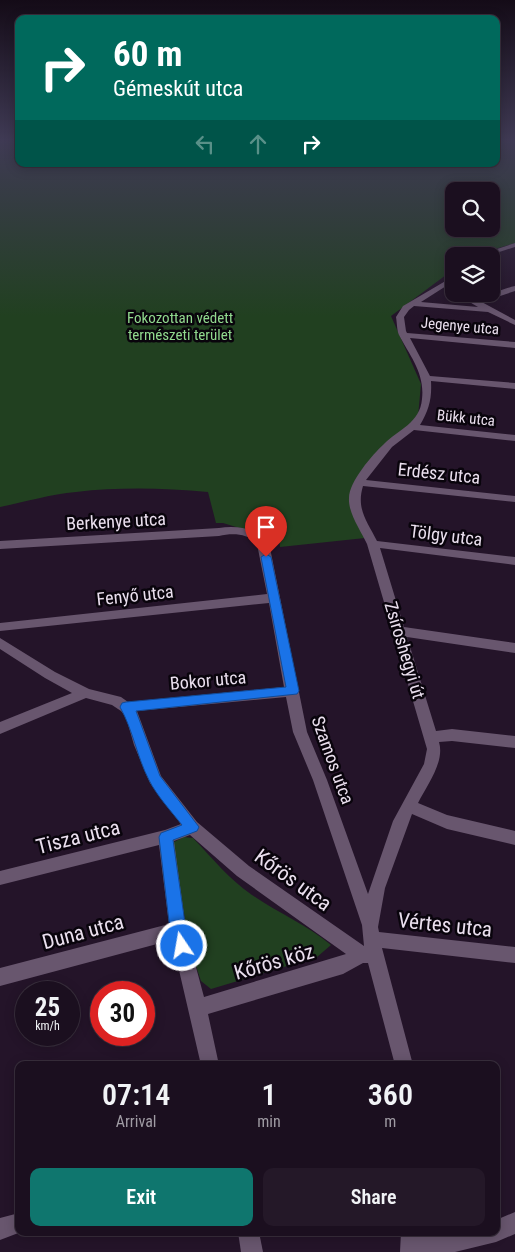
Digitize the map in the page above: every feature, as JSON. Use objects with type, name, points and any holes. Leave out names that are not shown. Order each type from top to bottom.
[{"type":"street","points":[[500,250],[515,245]]},
{"type":"street","points":[[445,285],[406,308],[400,316],[404,334],[427,378],[515,386]]},
{"type":"street","points":[[500,293],[515,288]]},
{"type":"street","points":[[476,302],[515,323]]},
{"type":"street","points":[[414,304],[491,310]]},
{"type":"street","name":"Jegenye utca","points":[[404,334],[515,345]]},
{"type":"street","name":"Zsíroshegyi út","points":[[403,1061],[369,944],[377,888],[384,866],[408,805],[432,760],[434,750],[373,544],[355,505],[355,493],[359,482],[384,450],[413,427],[423,412],[427,399],[427,378]]},
{"type":"street","name":"Bükk utca","points":[[413,427],[515,438]]},
{"type":"street","name":"Erdész utca","points":[[359,482],[515,499]]},
{"type":"street","name":"Szamos utca","points":[[233,529],[258,537],[263,543],[300,732],[320,780],[369,944]]},
{"type":"street","name":"Berkenye utca","points":[[0,545],[219,532],[233,529]]},
{"type":"street","name":"Tölgy utca","points":[[373,544],[515,561]]},
{"type":"street","name":"Fenyő utca","points":[[0,627],[273,598]]},
{"type":"street","points":[[399,632],[515,648]]},
{"type":"street","points":[[0,643],[50,675],[85,693],[116,701],[126,707]]},
{"type":"street","name":"Bokor utca","points":[[126,707],[293,691]]},
{"type":"street","points":[[0,728],[85,693]]},
{"type":"street","name":"Kőrös utca","points":[[126,707],[132,714],[154,779],[192,827],[243,871],[369,944]]},
{"type":"street","points":[[431,737],[452,735],[515,742]]},
{"type":"street","points":[[408,805],[445,822],[515,838]]},
{"type":"street","name":"Tisza utca","points":[[0,878],[166,837],[192,827]]},
{"type":"street","points":[[166,837],[178,930],[209,1061]]},
{"type":"street","name":"Duna utca","points":[[0,977],[178,930]]},
{"type":"street","name":"Vértes utca","points":[[369,944],[515,955]]},
{"type":"street","name":"Kőrös köz","points":[[198,1008],[343,966],[369,944]]},
{"type":"street","points":[[0,1229],[15,1224]]},
{"type":"street","points":[[249,1236],[252,1252]]},
{"type":"street","points":[[412,1244],[455,1241],[474,1236]]},
{"type":"green space","name":"Fokozottan védett természeti terület","points":[[0,199],[445,199],[445,237],[500,237],[500,199],[515,199],[515,243],[500,247],[445,247],[445,276],[391,316],[421,384],[418,417],[355,482],[365,538],[280,547],[279,539],[223,523],[216,523],[208,492],[142,489],[92,490],[57,494],[0,507]]},
{"type":"green space","points":[[184,837],[193,838],[229,876],[252,895],[312,931],[331,945],[317,957],[211,989],[201,981],[190,948],[172,843]]},
{"type":"route","points":[[182,946],[178,930],[166,837],[192,827],[154,779],[132,714],[126,707],[293,691],[266,557]]}]
